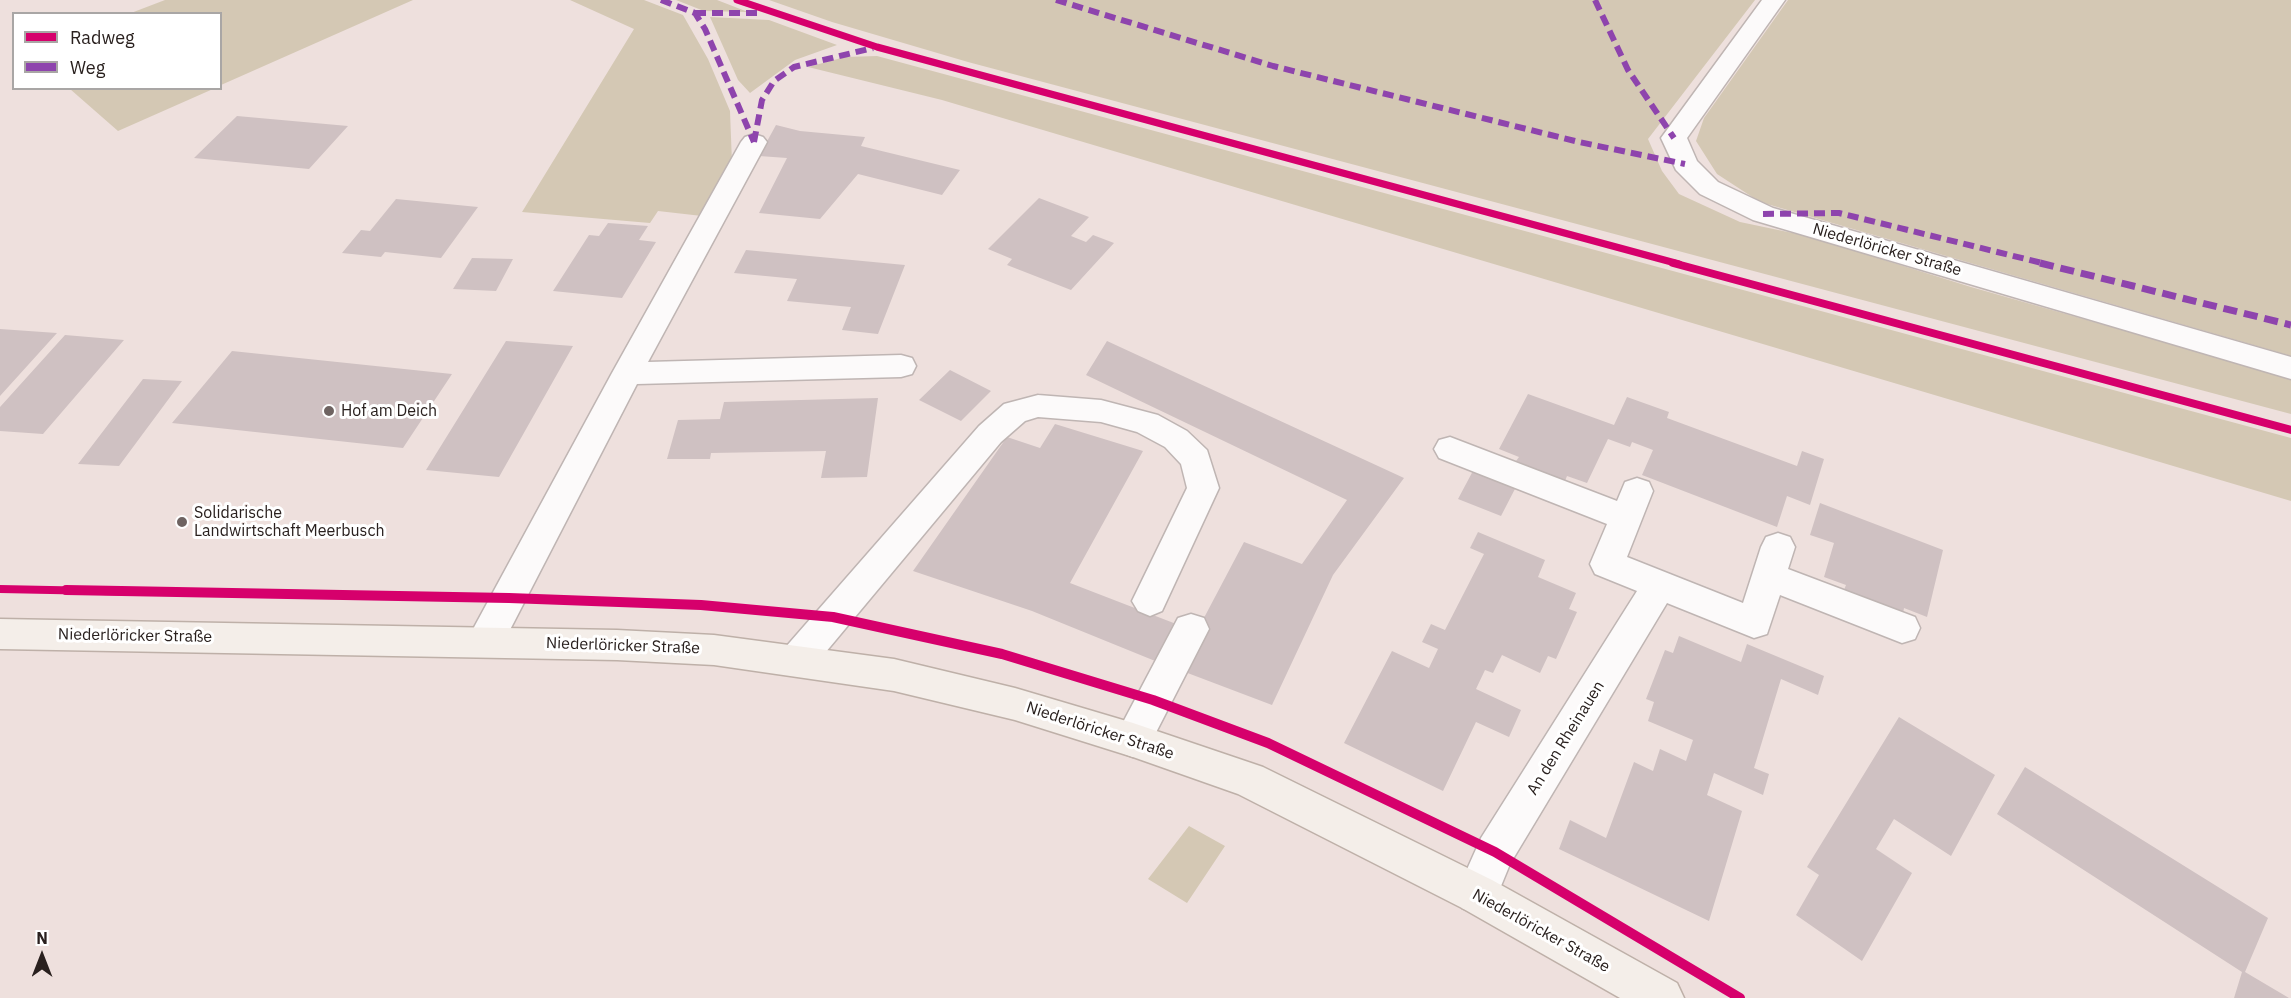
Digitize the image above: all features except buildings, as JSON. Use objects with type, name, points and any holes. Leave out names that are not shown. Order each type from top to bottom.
[{"type":"main road","name":"Niederlöricker Straße","points":[[0,634],[485,642],[714,650],[894,675],[971,693],[1133,740],[1249,780],[1477,894],[1662,998]]},
{"type":"street","name":"Niederlöricker Straße","points":[[1774,0],[1674,138],[1685,164],[1709,188],[1763,214],[2291,368]]},
{"type":"street","points":[[485,642],[627,373],[754,142]]},
{"type":"street","points":[[627,373],[901,366]]},
{"type":"street","points":[[797,660],[990,434],[1015,412],[1038,406],[1101,411],[1147,423],[1176,439],[1196,459],[1203,488],[1150,601]]},
{"type":"street","points":[[1450,449],[1632,504],[1607,564],[1660,585],[1754,622],[1773,561],[1902,628]]},
{"type":"street","name":"An den Rheinauen","points":[[1477,894],[1495,852],[1660,585]]},
{"type":"street","points":[[1133,740],[1191,629]]},
{"type":"shaded area","points":[[165,0],[413,0],[222,85],[222,12],[134,12]]},
{"type":"shaded area","points":[[570,0],[644,0],[683,15],[708,59],[730,111],[732,163],[702,216],[658,211],[650,223],[522,212],[634,29]]},
{"type":"shaded area","points":[[676,0],[717,0],[748,12],[704,11]]},
{"type":"shaded area","points":[[769,0],[1755,0],[1648,139],[1662,171],[1679,194],[1740,222],[1807,236],[1971,287],[2291,378],[2291,414],[968,62],[832,22]]},
{"type":"shaded area","points":[[1788,0],[2291,0],[2291,356],[1760,202],[1717,174],[1696,141],[1704,118]]},
{"type":"shaded area","points":[[710,17],[769,20],[837,45],[795,60],[750,93],[738,80]]},
{"type":"shaded area","points":[[877,56],[2291,438],[2291,501],[942,100],[808,67],[845,57]]},
{"type":"shaded area","points":[[71,90],[211,90],[118,131]]},
{"type":"shaded area","points":[[1189,826],[1225,846],[1187,903],[1148,879]]},
{"type":"marked path","points":[[661,0],[695,13],[705,29],[754,142]]},
{"type":"marked path","points":[[1056,0],[1273,66],[1579,142],[1685,164]]},
{"type":"marked path","points":[[1595,0],[1628,70],[1674,138]]},
{"type":"marked path","points":[[695,13],[761,13]]},
{"type":"marked path","points":[[754,142],[762,100],[774,81],[794,67],[873,48]]},
{"type":"marked path","points":[[1763,214],[1839,213],[2291,325]]},
{"type":"cycle path","points":[[737,0],[877,47],[2291,430]]},
{"type":"cycle path","points":[[0,589],[509,598],[701,605],[833,617],[1002,654],[1153,700],[1268,743],[1495,852],[1740,998]]},
{"type":"place","name":"Hof am Deich","points":[[329,411]]},
{"type":"place","name":"Solidarische Landwirtschaft Meerbusch","points":[[182,522]]}]
